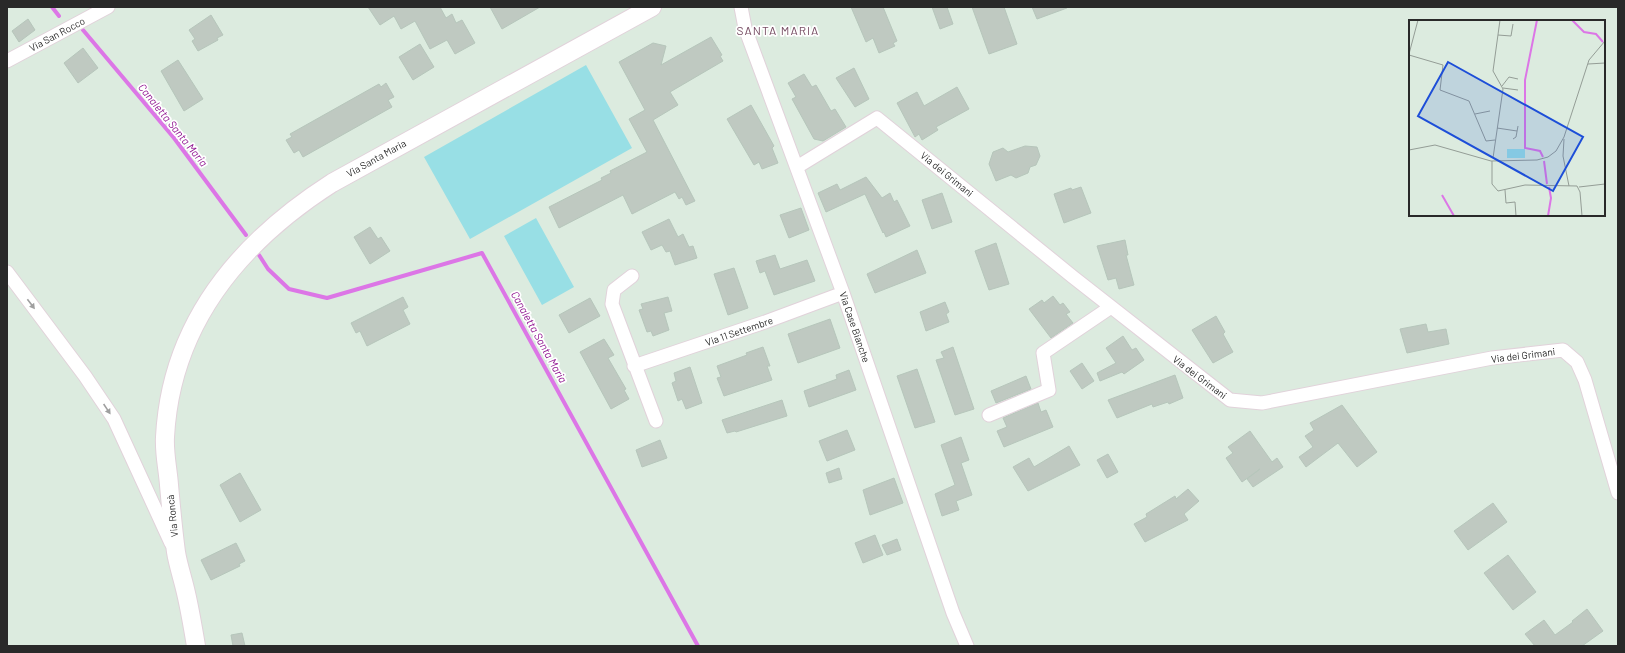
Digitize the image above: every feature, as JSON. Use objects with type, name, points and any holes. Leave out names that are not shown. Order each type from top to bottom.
[{"type":"main road","name":"Via Santa Maria","points":[[172,384],[184,348],[198,319],[218,286],[250,247],[302,202],[357,168],[652,7]]},
{"type":"main road","name":"Via Roncà","points":[[172,384],[164,438],[176,553],[196,646]]},
{"type":"street","name":"Via San Rocco","points":[[7,61],[108,7]]},
{"type":"street","name":"Via Case Bianche","points":[[740,7],[745,28],[843,294],[950,606],[967,646]]},
{"type":"street","name":"Via dei Grimani","points":[[796,168],[877,118],[1111,308],[1230,400],[1262,403],[1492,358],[1563,350],[1577,362],[1585,380],[1618,493]]},
{"type":"street","points":[[7,272],[85,376],[114,418],[176,553]]},
{"type":"street","points":[[632,276],[614,290],[612,304],[634,366],[656,421]]},
{"type":"street","name":"Via 11 Settembre","points":[[634,366],[843,294]]},
{"type":"street","points":[[989,415],[1049,390],[1044,353],[1111,308]]},
{"type":"shaded area","points":[[586,65],[632,148],[470,239],[424,157]]},
{"type":"shaded area","points":[[536,218],[574,287],[542,305],[504,236]]},
{"type":"building","points":[[368,7],[440,7],[446,18],[452,14],[456,23],[462,20],[475,43],[455,54],[447,40],[430,49],[415,21],[401,29],[394,16],[380,25]]},
{"type":"building","points":[[490,7],[540,7],[502,29]]},
{"type":"building","points":[[851,7],[883,7],[897,41],[893,43],[895,46],[879,53],[873,38],[866,42]]},
{"type":"building","points":[[932,7],[947,7],[953,24],[940,29]]},
{"type":"building","points":[[972,7],[1004,7],[1017,44],[989,54]]},
{"type":"building","points":[[1032,7],[1067,7],[1067,8],[1037,19]]},
{"type":"building","points":[[211,15],[223,35],[217,38],[218,40],[198,51],[192,41],[195,39],[189,30]]},
{"type":"building","points":[[28,19],[35,30],[19,42],[12,31]]},
{"type":"building","points":[[711,37],[722,55],[720,56],[723,61],[670,92],[678,105],[653,120],[695,201],[686,205],[682,197],[679,199],[675,192],[632,214],[623,195],[559,228],[549,207],[602,180],[601,178],[611,173],[610,171],[647,152],[629,119],[645,110],[619,62],[653,43],[666,46],[661,65]]},
{"type":"building","points":[[420,44],[434,67],[413,80],[399,57]]},
{"type":"building","points":[[83,48],[98,68],[78,83],[64,63]]},
{"type":"building","points":[[178,60],[203,99],[184,111],[161,71]]},
{"type":"building","points":[[854,68],[869,99],[855,107],[836,78]]},
{"type":"building","points":[[804,74],[812,87],[816,85],[831,111],[835,109],[846,127],[823,141],[814,139],[792,99],[796,97],[788,83]]},
{"type":"building","points":[[386,83],[394,97],[388,100],[392,107],[303,157],[299,150],[294,153],[286,140],[292,137],[290,134],[379,84],[381,87]]},
{"type":"building","points":[[957,87],[969,109],[936,127],[938,130],[922,140],[919,134],[915,137],[897,103],[917,92],[924,106]]},
{"type":"building","points":[[751,105],[774,146],[772,148],[778,163],[762,169],[759,162],[754,165],[727,119]]},
{"type":"building","points":[[1025,146],[1037,147],[1040,156],[1036,165],[1030,167],[1028,173],[1016,178],[1011,175],[996,181],[989,164],[993,152],[1003,148],[1008,152]]},
{"type":"building","points":[[866,177],[882,198],[890,193],[894,202],[897,200],[910,226],[886,237],[865,194],[826,212],[818,193],[837,184],[840,190]]},
{"type":"building","points":[[1081,187],[1091,213],[1064,223],[1054,194],[1071,188],[1072,190]]},
{"type":"building","points":[[942,193],[952,222],[932,229],[922,200]]},
{"type":"building","points":[[801,208],[809,230],[789,238],[780,215]]},
{"type":"building","points":[[669,219],[678,237],[683,234],[689,247],[693,246],[697,258],[675,265],[670,251],[666,252],[662,245],[651,250],[642,232]]},
{"type":"building","points":[[370,227],[378,239],[381,237],[390,251],[370,264],[354,237]]},
{"type":"building","points":[[1125,240],[1128,255],[1126,255],[1134,285],[1119,289],[1116,278],[1108,280],[1097,246]]},
{"type":"building","points":[[996,243],[1009,284],[989,290],[975,251]]},
{"type":"building","points":[[917,250],[926,273],[875,293],[867,274]]},
{"type":"building","points":[[775,255],[780,269],[807,260],[815,281],[774,295],[765,271],[760,273],[756,261]]},
{"type":"building","points":[[734,268],[748,308],[728,315],[714,274]]},
{"type":"building","points":[[1053,296],[1060,305],[1063,303],[1070,312],[1066,314],[1073,323],[1051,338],[1029,309],[1042,300],[1044,303]]},
{"type":"building","points":[[403,297],[408,307],[403,310],[410,324],[367,346],[360,331],[356,333],[351,323]]},
{"type":"building","points":[[668,297],[672,311],[664,313],[669,330],[653,336],[651,331],[647,332],[639,310],[643,309],[641,304]]},
{"type":"building","points":[[590,298],[600,316],[569,333],[559,315]]},
{"type":"building","points":[[945,302],[949,312],[946,314],[949,322],[926,331],[920,312]]},
{"type":"building","points":[[1216,316],[1225,332],[1223,334],[1233,352],[1213,363],[1192,330]]},
{"type":"building","points":[[830,319],[840,348],[798,363],[788,334]]},
{"type":"building","points":[[1426,324],[1428,332],[1446,329],[1449,344],[1407,353],[1400,329]]},
{"type":"building","points":[[1123,336],[1132,350],[1136,348],[1144,360],[1124,374],[1122,372],[1100,381],[1097,373],[1116,363],[1106,348]]},
{"type":"building","points":[[604,339],[614,355],[608,358],[626,389],[624,390],[629,399],[611,409],[580,352]]},
{"type":"building","points":[[763,347],[770,366],[767,366],[772,380],[724,396],[717,378],[721,377],[717,366],[747,355],[746,353]]},
{"type":"building","points":[[953,347],[974,409],[955,415],[936,360],[944,358],[941,352]]},
{"type":"building","points":[[1082,363],[1094,381],[1082,389],[1070,371]]},
{"type":"building","points":[[690,367],[702,403],[686,409],[682,399],[678,401],[672,383],[676,381],[674,373]]},
{"type":"building","points":[[917,369],[935,422],[915,428],[897,376]]},
{"type":"building","points":[[849,370],[856,390],[809,407],[804,391],[837,379],[836,375]]},
{"type":"building","points":[[1175,375],[1183,398],[1169,404],[1168,402],[1153,407],[1152,404],[1117,418],[1108,400]]},
{"type":"building","points":[[1026,376],[1031,389],[996,403],[991,391]]},
{"type":"building","points":[[782,400],[787,416],[736,432],[727,433],[722,420]]},
{"type":"building","points":[[1038,403],[1041,412],[1046,410],[1053,427],[1004,447],[997,431],[1007,427],[1003,418]]},
{"type":"building","points":[[1342,405],[1377,452],[1357,467],[1338,443],[1306,467],[1299,457],[1313,447],[1305,436],[1314,430],[1310,423]]},
{"type":"building","points":[[847,430],[855,450],[827,461],[819,441]]},
{"type":"building","points":[[1250,431],[1272,462],[1277,458],[1283,467],[1253,487],[1247,479],[1260,469],[1242,482],[1226,458],[1233,453],[1228,447]]},
{"type":"building","points":[[961,437],[969,460],[961,463],[972,495],[956,501],[959,510],[942,516],[935,494],[955,485],[941,445]]},
{"type":"building","points":[[660,440],[667,458],[642,467],[636,450]]},
{"type":"building","points":[[1069,446],[1080,465],[1028,491],[1013,467],[1029,458],[1034,467]]},
{"type":"building","points":[[1108,454],[1118,472],[1107,478],[1097,460]]},
{"type":"building","points":[[839,468],[842,479],[829,483],[826,473]]},
{"type":"building","points":[[240,473],[261,510],[240,522],[220,485]]},
{"type":"building","points":[[894,478],[903,503],[870,515],[863,490]]},
{"type":"building","points":[[1188,489],[1199,501],[1184,514],[1188,520],[1145,542],[1134,524],[1147,517],[1146,514],[1175,496],[1176,499]]},
{"type":"building","points":[[1493,503],[1507,522],[1468,550],[1454,531]]},
{"type":"building","points":[[875,535],[883,555],[863,563],[855,543]]},
{"type":"building","points":[[897,539],[901,550],[887,555],[882,545]]},
{"type":"building","points":[[236,543],[245,561],[239,564],[240,566],[211,580],[201,560]]},
{"type":"building","points":[[1508,555],[1536,592],[1513,610],[1484,573]]},
{"type":"building","points":[[1587,609],[1603,631],[1582,646],[1535,646],[1525,634],[1544,620],[1555,635],[1573,622],[1572,621]]},
{"type":"building","points":[[242,633],[245,646],[233,646],[231,635]]},
{"type":"waterway","name":"Canaletta Santa Maria","points":[[52,7],[59,16]]},
{"type":"waterway","name":"Canaletta Santa Maria","points":[[83,30],[174,138],[246,235]]},
{"type":"waterway","name":"Canaletta Santa Maria","points":[[259,255],[268,269],[289,289],[327,298],[482,253],[698,646]]},
{"type":"district","name":"SANTA MARIA","points":[[778,31]]}]
